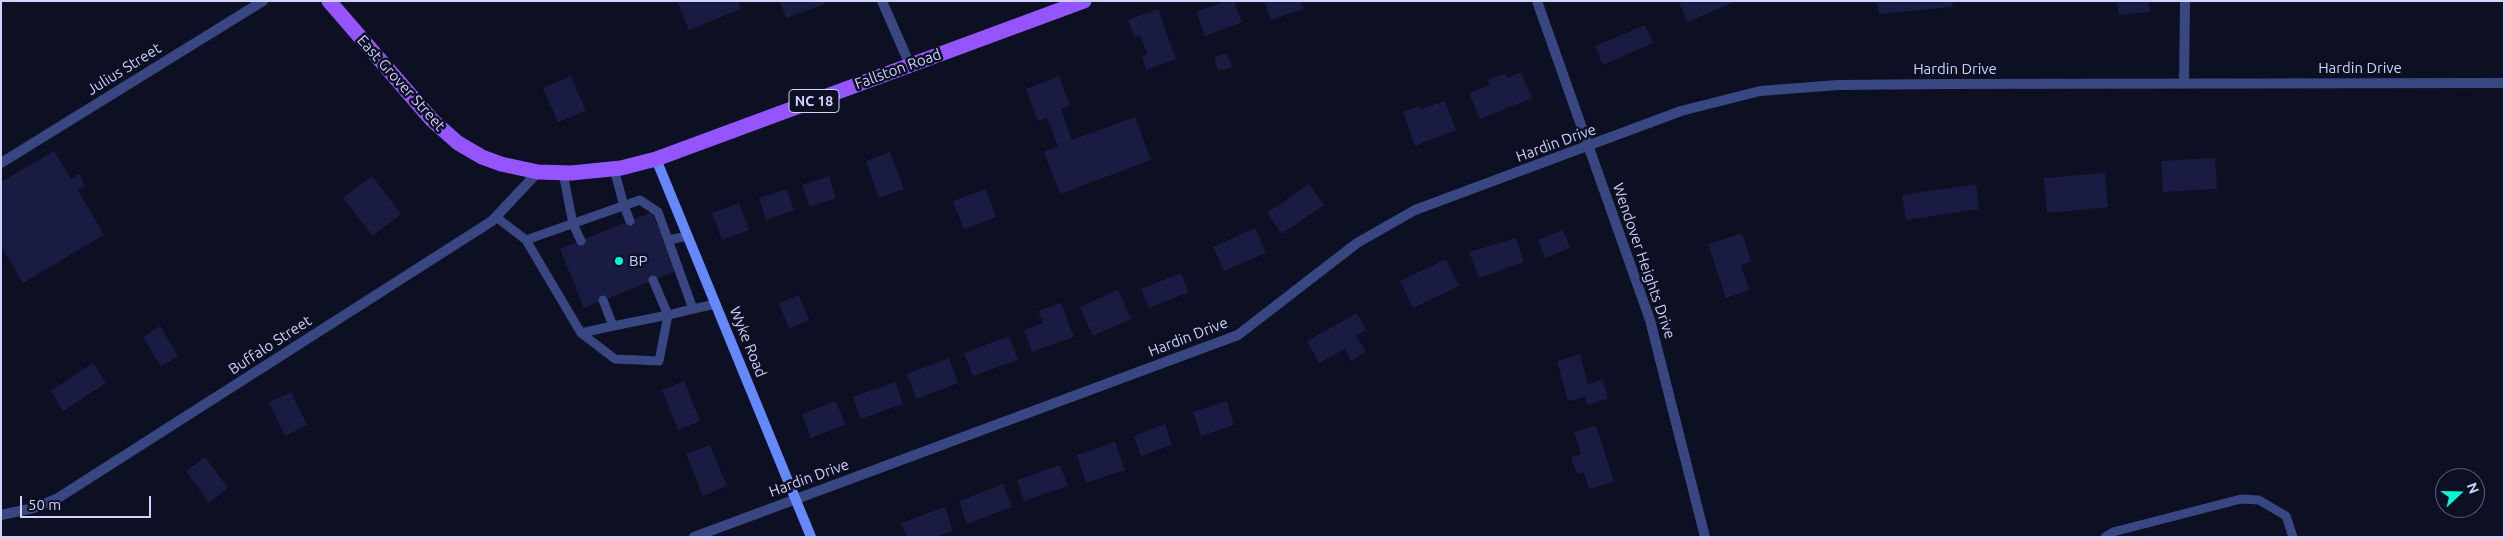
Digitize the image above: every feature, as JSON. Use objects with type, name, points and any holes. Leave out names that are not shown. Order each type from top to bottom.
[{"type":"main road","name":"East Grover Street","points":[[329,1],[448,135],[482,157],[501,164],[538,172]]},
{"type":"main road","name":"Fallston Road","points":[[538,172],[563,173],[614,168],[656,159],[1084,1]]},
{"type":"main road","name":"Wyke Road","points":[[656,159],[811,537]]},
{"type":"street","name":"Julius Street","points":[[3,159],[263,1]]},
{"type":"street","points":[[882,1],[910,65]]},
{"type":"street","name":"Wendover Heights Drive","points":[[1536,1],[1650,320],[1705,537]]},
{"type":"street","points":[[2184,84],[2185,1]]},
{"type":"street","name":"Hardin Drive","points":[[694,537],[1238,335],[1357,243],[1416,210],[1681,111],[1760,91],[1838,85],[2504,83]]},
{"type":"street","name":"Buffalo Street","points":[[1,516],[34,508],[58,498],[496,217],[538,172]]},
{"type":"lane","points":[[614,168],[630,221]]},
{"type":"lane","points":[[563,173],[573,224],[581,241]]},
{"type":"lane","points":[[526,240],[640,200],[658,212],[693,309]]},
{"type":"lane","points":[[496,217],[526,240],[581,333],[615,358],[658,361],[668,315],[653,280]]},
{"type":"lane","points":[[668,240],[688,236]]},
{"type":"lane","points":[[603,300],[614,326]]},
{"type":"lane","points":[[581,333],[716,304]]},
{"type":"lane","points":[[2105,537],[2113,532],[2241,499],[2259,500],[2286,516],[2293,537]]},
{"type":"building","points":[[677,1],[738,1],[741,9],[689,30]]},
{"type":"building","points":[[780,1],[824,1],[825,4],[786,18]]},
{"type":"building","points":[[1226,1],[1234,1],[1242,22],[1205,36],[1196,12]]},
{"type":"building","points":[[1264,1],[1301,1],[1304,9],[1271,20]]},
{"type":"building","points":[[1737,1],[1687,22],[1679,2]]},
{"type":"building","points":[[1877,1],[1952,1],[1953,7],[1879,14]]},
{"type":"building","points":[[2117,1],[2149,1],[2150,12],[2119,15]]},
{"type":"building","points":[[1158,9],[1176,59],[1146,70],[1142,56],[1147,54],[1140,35],[1134,37],[1128,20]]},
{"type":"building","points":[[1645,25],[1653,43],[1603,65],[1595,46]]},
{"type":"building","points":[[1227,53],[1232,67],[1218,71],[1214,57]]},
{"type":"building","points":[[1521,72],[1532,98],[1480,119],[1469,93],[1490,85],[1488,80],[1505,73],[1507,78]]},
{"type":"building","points":[[571,76],[586,111],[558,122],[543,88]]},
{"type":"building","points":[[1059,76],[1070,106],[1061,109],[1072,140],[1135,117],[1151,160],[1060,194],[1044,152],[1058,146],[1047,118],[1038,121],[1026,89]]},
{"type":"building","points":[[1445,101],[1456,130],[1415,146],[1403,112],[1420,106],[1421,109]]},
{"type":"building","points":[[54,151],[71,179],[79,174],[85,186],[78,190],[104,235],[23,283],[1,246],[1,182]]},
{"type":"building","points":[[890,152],[904,189],[879,198],[866,161]]},
{"type":"building","points":[[2215,158],[2217,189],[2163,192],[2161,161]]},
{"type":"building","points":[[2105,173],[2108,207],[2047,213],[2044,178]]},
{"type":"building","points":[[372,176],[401,214],[373,236],[343,198]]},
{"type":"building","points":[[829,176],[836,198],[810,207],[802,185]]},
{"type":"building","points":[[1309,184],[1324,205],[1282,234],[1267,213]]},
{"type":"building","points":[[1976,184],[1979,209],[1906,220],[1902,195]]},
{"type":"building","points":[[787,189],[794,210],[766,220],[759,198]]},
{"type":"building","points":[[986,189],[996,217],[964,229],[953,201]]},
{"type":"building","points":[[739,203],[749,230],[722,240],[712,213]]},
{"type":"building","points":[[652,212],[676,271],[584,308],[560,249]]},
{"type":"building","points":[[1255,228],[1266,253],[1224,271],[1213,247]]},
{"type":"building","points":[[1563,230],[1570,248],[1545,258],[1538,240]]},
{"type":"building","points":[[1742,233],[1751,261],[1741,265],[1749,290],[1726,298],[1708,244]]},
{"type":"building","points":[[1516,238],[1524,262],[1479,278],[1469,252]]},
{"type":"building","points":[[1446,259],[1459,286],[1413,308],[1400,281]]},
{"type":"building","points":[[1181,273],[1189,292],[1149,308],[1141,289]]},
{"type":"building","points":[[1118,290],[1131,319],[1093,336],[1080,307]]},
{"type":"building","points":[[799,295],[809,320],[789,329],[779,303]]},
{"type":"building","points":[[1061,303],[1074,337],[1032,352],[1024,330],[1043,323],[1038,311]]},
{"type":"building","points":[[1357,313],[1366,330],[1356,335],[1366,352],[1351,361],[1345,349],[1319,363],[1307,341]]},
{"type":"building","points":[[160,326],[178,356],[161,367],[143,337]]},
{"type":"building","points":[[1009,336],[1018,360],[973,376],[964,353]]},
{"type":"building","points":[[1580,354],[1588,384],[1603,380],[1608,399],[1587,405],[1585,397],[1568,401],[1557,361]]},
{"type":"building","points":[[949,358],[958,383],[916,399],[907,374]]},
{"type":"building","points":[[93,363],[106,383],[63,411],[51,391]]},
{"type":"building","points":[[684,381],[700,421],[678,430],[662,390]]},
{"type":"building","points":[[895,382],[903,404],[860,419],[853,397]]},
{"type":"building","points":[[291,392],[307,425],[285,436],[269,402]]},
{"type":"building","points":[[836,401],[845,425],[811,438],[802,414]]},
{"type":"building","points":[[1227,401],[1234,425],[1201,436],[1193,412]]},
{"type":"building","points":[[1165,424],[1172,445],[1141,456],[1134,436]]},
{"type":"building","points":[[1596,425],[1614,482],[1589,489],[1584,472],[1577,474],[1571,457],[1581,454],[1574,432]]},
{"type":"building","points":[[1115,442],[1125,470],[1086,483],[1077,455]]},
{"type":"building","points":[[710,445],[727,486],[703,496],[686,454]]},
{"type":"building","points":[[205,457],[228,488],[209,503],[186,471]]},
{"type":"building","points":[[1060,465],[1068,486],[1024,501],[1017,480]]},
{"type":"building","points":[[1003,484],[1012,507],[967,524],[959,501]]},
{"type":"building","points":[[945,507],[953,531],[936,537],[907,537],[901,523]]},
{"type":"place","name":"BP","points":[[619,261]]}]
